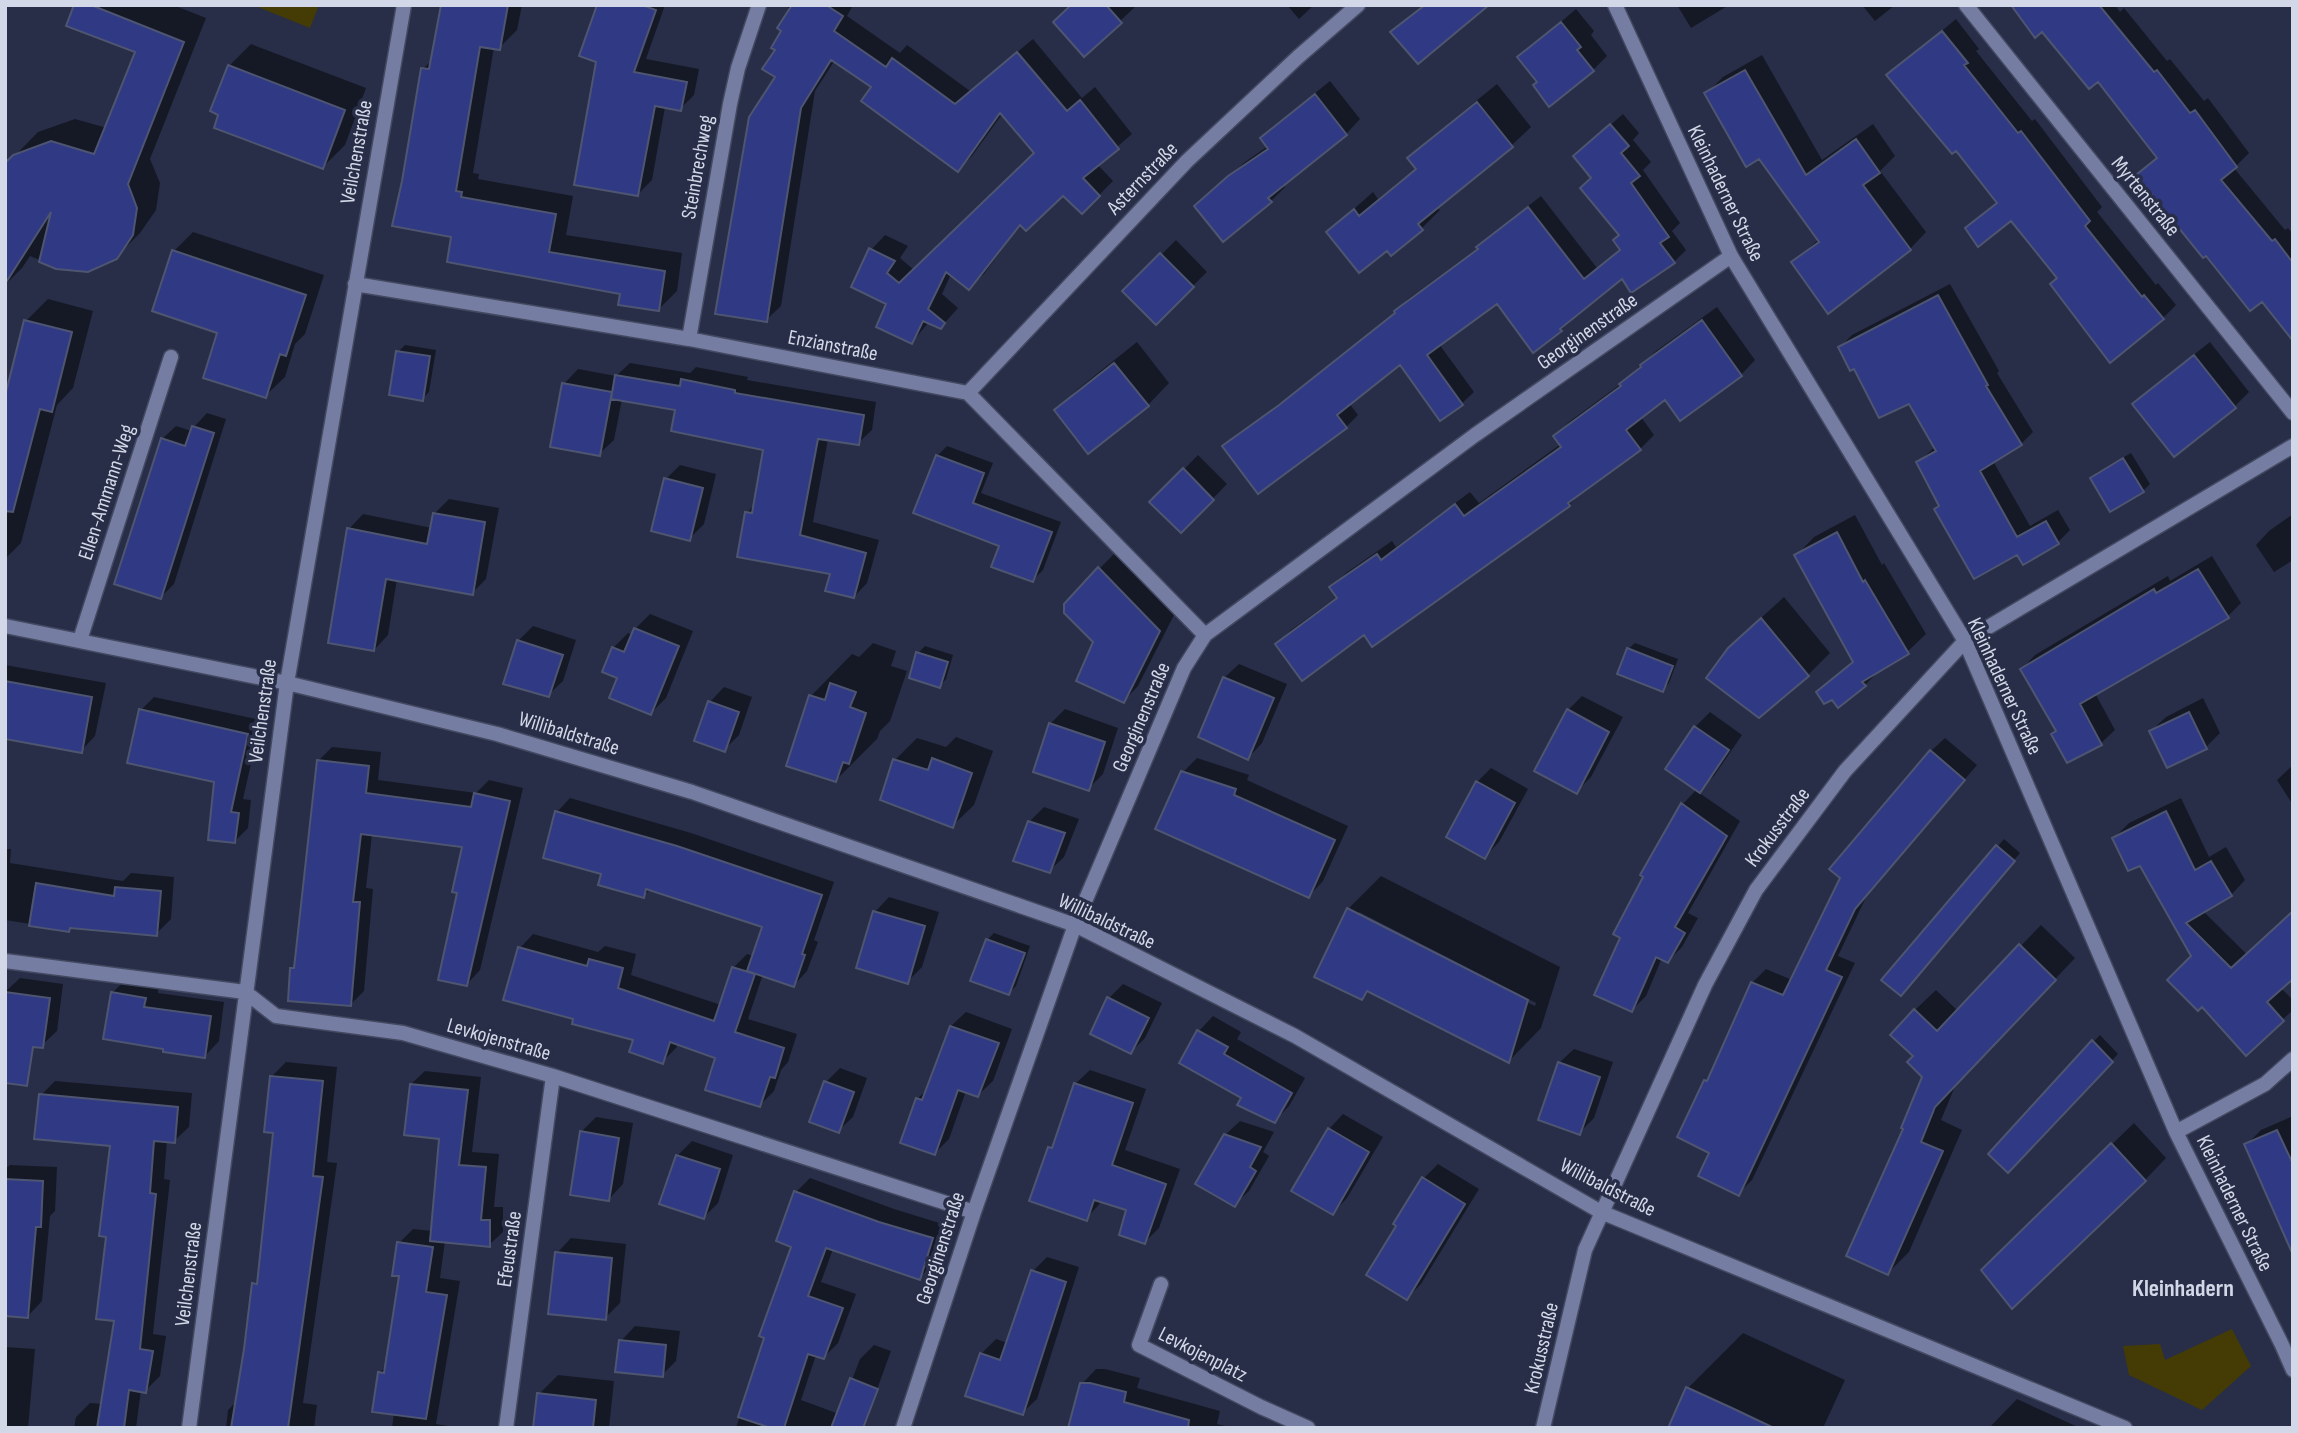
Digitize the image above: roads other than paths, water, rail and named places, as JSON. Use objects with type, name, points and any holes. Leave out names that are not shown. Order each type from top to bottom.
[{"type":"street","name":"Veilchenstraße","points":[[189,1428],[287,683],[404,5]]},
{"type":"street","name":"Steinbrechweg","points":[[689,340],[723,136],[738,68],[759,5]]},
{"type":"street","name":"Asternstraße","points":[[968,393],[1187,161],[1358,5]]},
{"type":"street","name":"Kleinhaderner Straße","points":[[1615,5],[1731,256],[1965,641],[2176,1132],[2293,1370]]},
{"type":"street","name":"Myrtenstraße","points":[[1966,5],[2293,413]]},
{"type":"street","name":"Georginenstraße","points":[[903,1428],[974,1212],[1075,925],[1184,668],[1205,635],[1475,435],[1731,256]]},
{"type":"street","name":"Enzianstraße","points":[[355,284],[689,340],[968,393]]},
{"type":"street","name":"Ellen-Ammann-Weg","points":[[80,640],[171,357]]},
{"type":"street","points":[[968,393],[1205,635]]},
{"type":"street","name":"Krokusstraße","points":[[1543,1428],[1585,1250],[1705,985],[1755,890],[1845,771],[1965,641],[2293,446]]},
{"type":"street","name":"Willibaldstraße","points":[[5,626],[287,683],[498,734],[692,792],[1075,925],[1295,1036],[1601,1212],[2125,1428]]},
{"type":"street","points":[[5,961],[245,992]]},
{"type":"street","name":"Levkojenstraße","points":[[245,992],[276,1016],[403,1033],[553,1076],[974,1212]]},
{"type":"street","points":[[2176,1132],[2265,1084],[2293,1059]]},
{"type":"street","name":"Efeustraße","points":[[506,1428],[553,1076]]},
{"type":"street","name":"Levkojenplatz","points":[[1161,1284],[1139,1345],[1308,1428]]},
{"type":"district","name":"Kleinhadern","points":[[2183,1288]]}]
